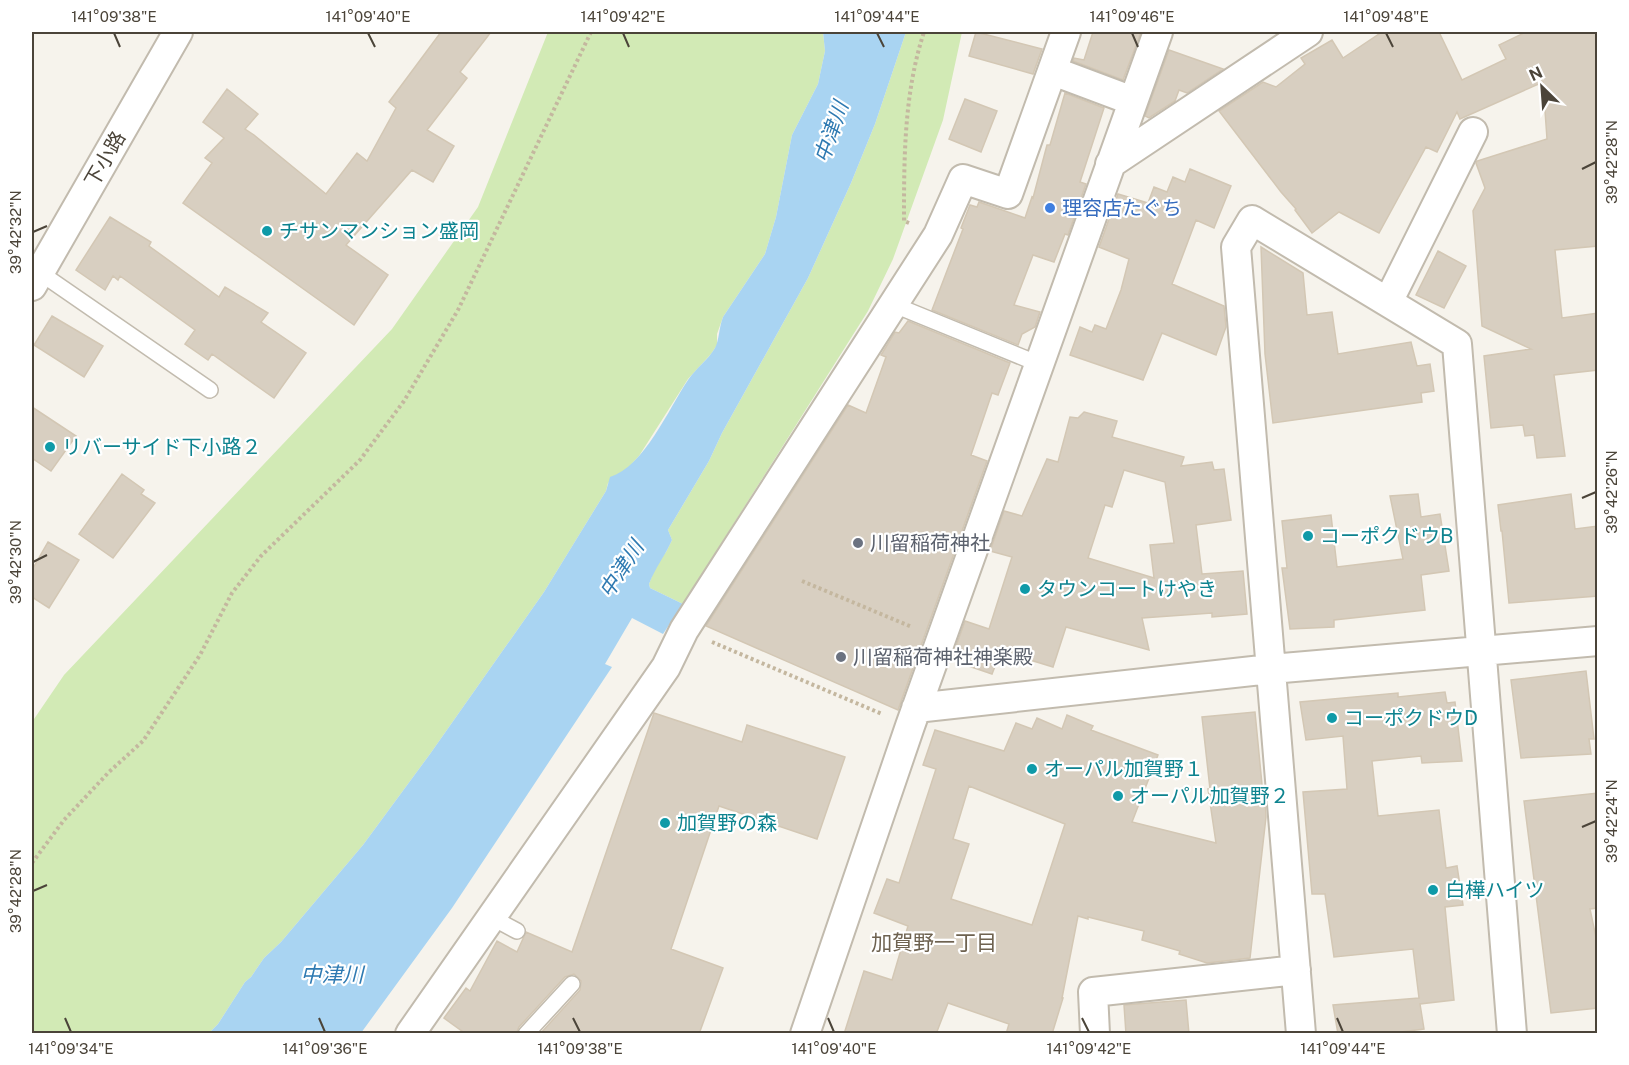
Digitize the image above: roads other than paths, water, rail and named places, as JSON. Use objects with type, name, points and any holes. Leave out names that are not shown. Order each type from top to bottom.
[{"type":"street","name":"下小路","points":[[35,279],[178,32]]},
{"type":"street","points":[[410,1034],[666,667],[684,630],[938,235],[963,179],[1008,194],[1066,32]]},
{"type":"street","points":[[805,1034],[913,717],[1158,32]]},
{"type":"street","points":[[1110,164],[1308,32]]},
{"type":"street","points":[[1053,71],[1133,101]]},
{"type":"street","points":[[1388,302],[1473,132]]},
{"type":"street","points":[[1301,1034],[1236,247],[1252,220],[1457,344],[1512,1034]]},
{"type":"street","points":[[913,717],[1270,669],[1598,641]]},
{"type":"street","points":[[1095,1034],[1093,992],[1296,970]]},
{"type":"lane","points":[[35,279],[210,390]]},
{"type":"lane","points":[[892,304],[1039,364]]},
{"type":"lane","points":[[491,917],[517,931]]},
{"type":"lane","points":[[526,1034],[572,984]]},
{"type":"water","name":"中津川","points":[[823,32],[906,32],[875,124],[808,278],[722,433],[709,461],[668,530],[672,540],[649,584],[650,588],[683,604],[663,634],[632,618],[605,664],[612,667],[452,908],[361,1033],[209,1033],[218,1024],[245,982],[264,958],[281,942],[363,845],[544,592],[606,491],[610,477],[634,462],[645,449],[688,380],[715,348],[723,317],[765,254],[776,217],[792,135],[818,84],[825,51]]},
{"type":"place","name":"理容店たぐち","points":[[1050,208]]},
{"type":"place","name":"チサンマンション盛岡","points":[[267,231]]},
{"type":"place","name":"リバーサイド下小路２","points":[[50,447]]},
{"type":"place","name":"コーポクドウB","points":[[1308,536]]},
{"type":"place","name":"川留稲荷神社","points":[[858,543]]},
{"type":"place","name":"タウンコートけやき","points":[[1025,589]]},
{"type":"place","name":"川留稲荷神社神楽殿","points":[[841,657]]},
{"type":"place","name":"コーポクドウD","points":[[1332,718]]},
{"type":"place","name":"オーパル加賀野１","points":[[1032,769]]},
{"type":"place","name":"オーパル加賀野２","points":[[1118,796]]},
{"type":"place","name":"加賀野の森","points":[[665,823]]},
{"type":"place","name":"白樺ハイツ","points":[[1433,890]]},
{"type":"district","name":"加賀野一丁目","points":[[934,942]]}]
